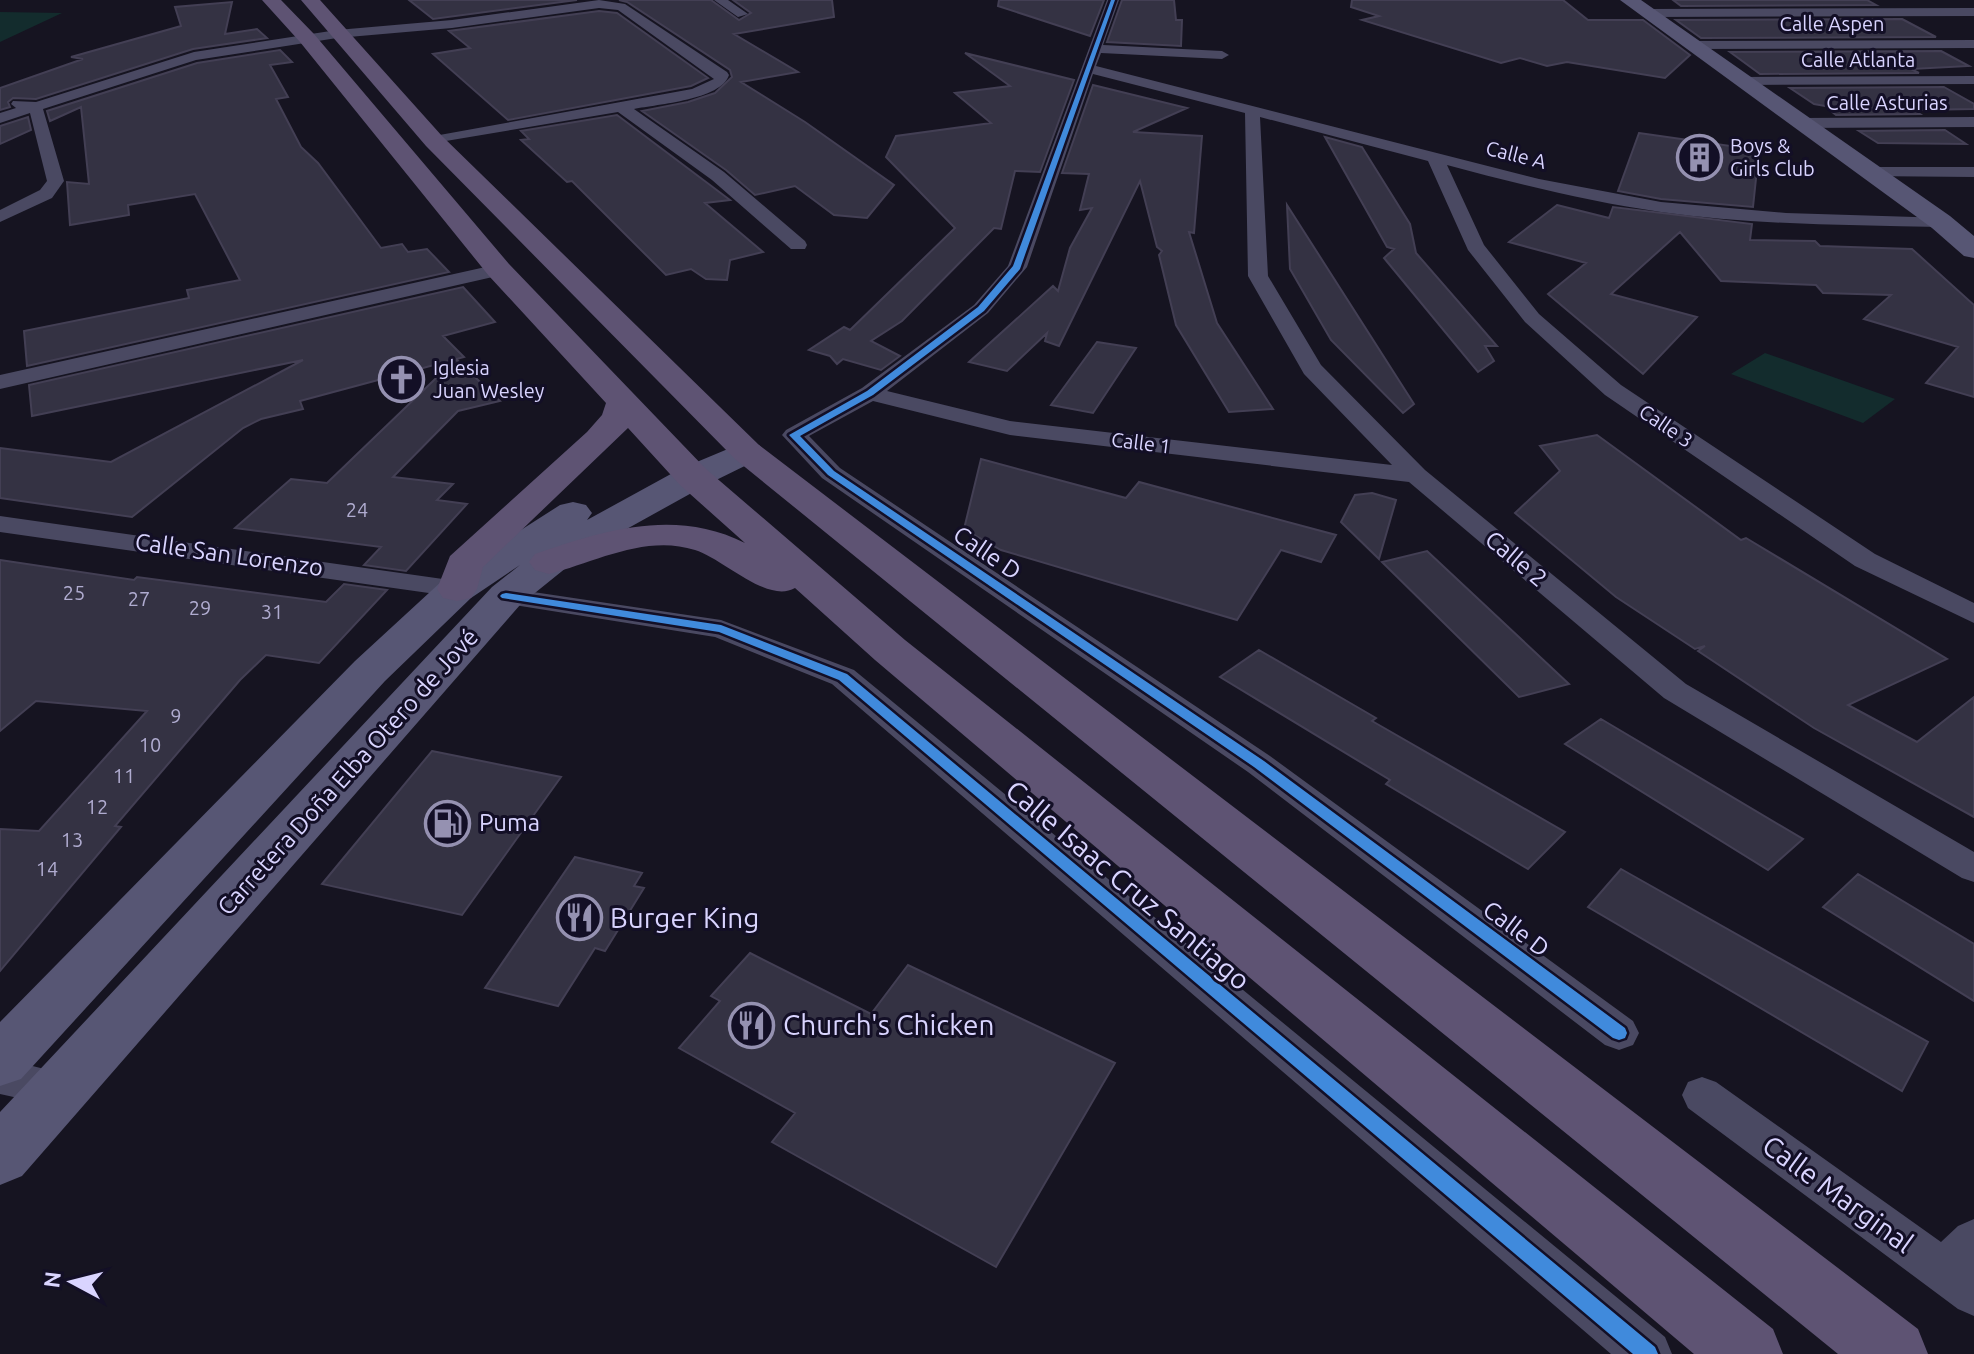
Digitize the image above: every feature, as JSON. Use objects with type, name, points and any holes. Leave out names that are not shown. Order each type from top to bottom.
[{"type":"main road","points":[[271,0],[318,24],[737,443],[1893,1354]]},
{"type":"main road","points":[[318,24],[499,270],[683,467],[890,650],[1748,1354]]},
{"type":"main road","points":[[457,589],[464,564],[599,439],[618,418],[622,404]]},
{"type":"main road","points":[[549,562],[641,534],[673,532],[699,538],[726,548],[890,650]]},
{"type":"street","points":[[720,0],[742,14]]},
{"type":"street","name":"Calle D","points":[[1113,0],[1017,267],[981,309],[870,393],[794,435],[831,473],[1259,764],[1619,1033]]},
{"type":"street","points":[[0,118],[184,58],[318,24],[452,24],[614,5],[722,75],[714,86],[696,93],[434,141]]},
{"type":"street","points":[[1638,6],[1974,12]]},
{"type":"street","points":[[1638,6],[1946,226],[1974,250]]},
{"type":"street","name":"Calle Aspen","points":[[1691,45],[1974,44]]},
{"type":"street","points":[[1093,59],[1222,55]]},
{"type":"street","name":"Calle A","points":[[1093,59],[1252,109],[1539,184],[1661,207],[1974,230]]},
{"type":"street","name":"Calle Atlanta","points":[[1741,81],[1974,80]]},
{"type":"street","points":[[0,103],[35,106]]},
{"type":"street","points":[[0,217],[46,194],[56,181],[35,106]]},
{"type":"street","points":[[623,108],[718,176],[798,245]]},
{"type":"street","name":"Calle 2","points":[[1252,109],[1258,276],[1312,369],[1416,475],[1675,691],[1974,869]]},
{"type":"street","name":"Calle Asturias","points":[[1800,123],[1974,122]]},
{"type":"street","name":"Calle 3","points":[[1435,157],[1475,246],[1532,318],[1613,390],[1865,560],[1974,614]]},
{"type":"street","points":[[1870,172],[1974,172]]},
{"type":"street","points":[[0,382],[499,270]]},
{"type":"street","name":"Calle 1","points":[[870,393],[1010,428],[1416,475]]},
{"type":"street","name":"Carretera Doña Elba Otero de Jové","points":[[0,1061],[370,671],[457,589],[546,528],[737,443]]},
{"type":"street","name":"Carretera Doña Elba Otero de Jové","points":[[0,1156],[506,596],[573,543],[683,467]]},
{"type":"street","name":"Calle San Lorenzo","points":[[0,524],[457,589]]},
{"type":"street","name":"Calle Isaac Cruz Santiago","points":[[506,596],[721,629],[843,677],[1648,1354]]},
{"type":"street","points":[[0,1076],[59,1089]]},
{"type":"street","name":"Calle Marginal","points":[[1702,1095],[1964,1268]]},
{"type":"green space","points":[[0,12],[62,13],[0,42]]},
{"type":"green space","points":[[1765,353],[1895,399],[1863,423],[1731,374]]},
{"type":"building","points":[[409,0],[577,0],[433,19]]},
{"type":"building","points":[[619,0],[711,0],[739,20],[751,13],[733,0],[832,0],[834,17],[734,34],[798,72],[741,82],[805,122],[894,185],[867,218],[834,215],[795,186],[755,195],[726,170],[642,111],[715,93],[732,77],[730,70],[627,2]]},
{"type":"building","points":[[999,0],[1104,0],[1090,36],[998,6]]},
{"type":"building","points":[[1122,0],[1174,0],[1176,20],[1182,20],[1181,46],[1107,42]]},
{"type":"building","points":[[1352,0],[1563,0],[1588,20],[1643,20],[1690,55],[1665,78],[1567,62],[1547,66],[1520,58],[1501,63],[1362,20],[1379,16],[1351,7]]},
{"type":"building","points":[[1673,0],[1867,0],[1876,5],[1681,6]]},
{"type":"building","points":[[232,2],[225,34],[257,29],[267,38],[193,49],[36,99],[13,98],[8,102],[10,107],[0,110],[0,88],[83,59],[71,57],[181,26],[175,7]]},
{"type":"building","points":[[599,11],[617,13],[708,78],[691,86],[508,120],[433,54],[470,48],[449,31]]},
{"type":"building","points":[[1902,19],[1936,37],[1701,38],[1676,20]]},
{"type":"building","points":[[280,50],[292,62],[270,65],[288,97],[276,99],[301,147],[318,163],[381,248],[402,244],[408,252],[427,249],[449,272],[27,366],[24,331],[189,298],[187,290],[240,280],[195,194],[128,205],[129,215],[70,225],[67,182],[89,184],[81,107],[50,121],[47,111],[197,63]]},
{"type":"building","points":[[1941,51],[1969,66],[1911,69],[1919,73],[1760,74],[1730,52]]},
{"type":"building","points":[[965,53],[1074,80],[1040,172],[1015,171],[1001,229],[994,228],[902,321],[871,341],[900,356],[881,370],[843,359],[837,364],[830,356],[809,350],[844,327],[850,330],[955,228],[886,157],[896,136],[991,123],[955,93],[1010,86]]},
{"type":"building","points":[[1093,85],[1187,108],[1133,132],[1202,136],[1194,233],[1189,232],[1217,323],[1273,409],[1229,412],[1176,325],[1159,255],[1162,251],[1157,247],[1140,181],[1059,346],[1045,341],[1047,333],[1007,371],[969,362],[1053,286],[1058,291],[1070,248],[1092,208],[1080,210],[1089,174],[1062,173]]},
{"type":"building","points":[[1944,87],[1974,104],[1974,109],[1914,110],[1920,114],[1836,115],[1831,107],[1814,104],[1790,88]]},
{"type":"building","points":[[617,115],[730,200],[705,203],[763,252],[730,260],[727,280],[706,279],[691,269],[666,275],[572,181],[567,182],[521,140],[529,139],[521,131]]},
{"type":"building","points":[[28,117],[31,130],[0,144],[0,126]]},
{"type":"building","points":[[1945,130],[1966,144],[1878,143],[1859,131]]},
{"type":"building","name":"Boys & Girls Club","points":[[1639,133],[1759,150],[1753,207],[1661,199],[1618,191]]},
{"type":"building","points":[[1325,137],[1362,147],[1410,224],[1416,253],[1497,346],[1485,346],[1494,361],[1478,372],[1384,258],[1394,249],[1387,247]]},
{"type":"building","points":[[1287,205],[1414,404],[1403,413],[1331,340],[1290,269]]},
{"type":"building","points":[[1557,205],[1609,218],[1613,207],[1752,224],[1750,240],[1815,241],[1820,246],[1912,249],[1974,305],[1974,397],[1926,383],[1958,347],[1864,319],[1891,295],[1823,293],[1816,285],[1721,281],[1680,232],[1611,294],[1697,317],[1643,374],[1548,294],[1586,263],[1509,242]]},
{"type":"building","points":[[463,287],[495,322],[443,336],[464,357],[300,401],[303,409],[261,419],[243,428],[132,517],[0,498],[0,448],[111,462],[303,360],[32,416],[29,385]]},
{"type":"building","points":[[1097,342],[1136,348],[1093,413],[1051,405]]},
{"type":"building","points":[[456,359],[500,401],[458,411],[393,477],[453,484],[437,500],[467,504],[406,571],[364,565],[381,547],[235,528],[291,479],[327,483]]},
{"type":"building","points":[[1597,435],[1741,540],[1746,538],[1947,659],[1848,705],[1917,742],[1974,697],[1974,817],[1814,728],[1698,651],[1705,646],[1695,649],[1616,597],[1515,513],[1560,471],[1540,446]]},
{"type":"building","points":[[981,459],[1126,498],[1139,482],[1336,535],[1321,562],[1281,550],[1237,620],[1001,550],[964,529]]},
{"type":"building","points":[[1372,493],[1396,500],[1379,559],[1341,522],[1355,495]]},
{"type":"building","points":[[1427,551],[1569,684],[1519,697],[1382,562]]},
{"type":"building","points":[[0,560],[134,580],[137,577],[326,602],[344,584],[387,590],[319,663],[266,655],[240,680],[115,826],[121,827],[0,971],[0,829],[39,831],[147,711],[36,701],[0,731]]},
{"type":"building","points":[[1259,650],[1376,718],[1372,721],[1565,832],[1528,869],[1386,784],[1390,780],[1220,677]]},
{"type":"building","points":[[1601,719],[1803,839],[1768,870],[1565,744]]},
{"type":"building","name":"Puma","points":[[432,751],[561,777],[462,915],[322,884]]},
{"type":"building","name":"Burger King","points":[[575,857],[642,873],[634,886],[644,888],[605,951],[595,948],[558,1006],[485,988]]},
{"type":"building","points":[[1621,869],[1928,1042],[1902,1091],[1588,907]]},
{"type":"building","points":[[1858,874],[1974,944],[1974,1001],[1823,907]]},
{"type":"building","points":[[750,953],[871,1014],[908,965],[1115,1063],[996,1267],[772,1142],[795,1113],[679,1048],[720,1001],[711,996]]},
{"type":"cycle path","points":[[1113,0],[1017,267],[981,309],[870,393],[794,435],[831,473],[1259,764],[1619,1033]]},
{"type":"cycle path","points":[[506,596],[721,629],[843,677],[1648,1354]]},
{"type":"place","name":"Boys & Girls Club","points":[[1699,158]]},
{"type":"place","name":"Iglesia Juan Wesley","points":[[402,379]]},
{"type":"place","name":"Puma","points":[[448,823]]},
{"type":"place","name":"Burger King","points":[[579,918]]},
{"type":"place","name":"Church's Chicken","points":[[752,1025]]}]
